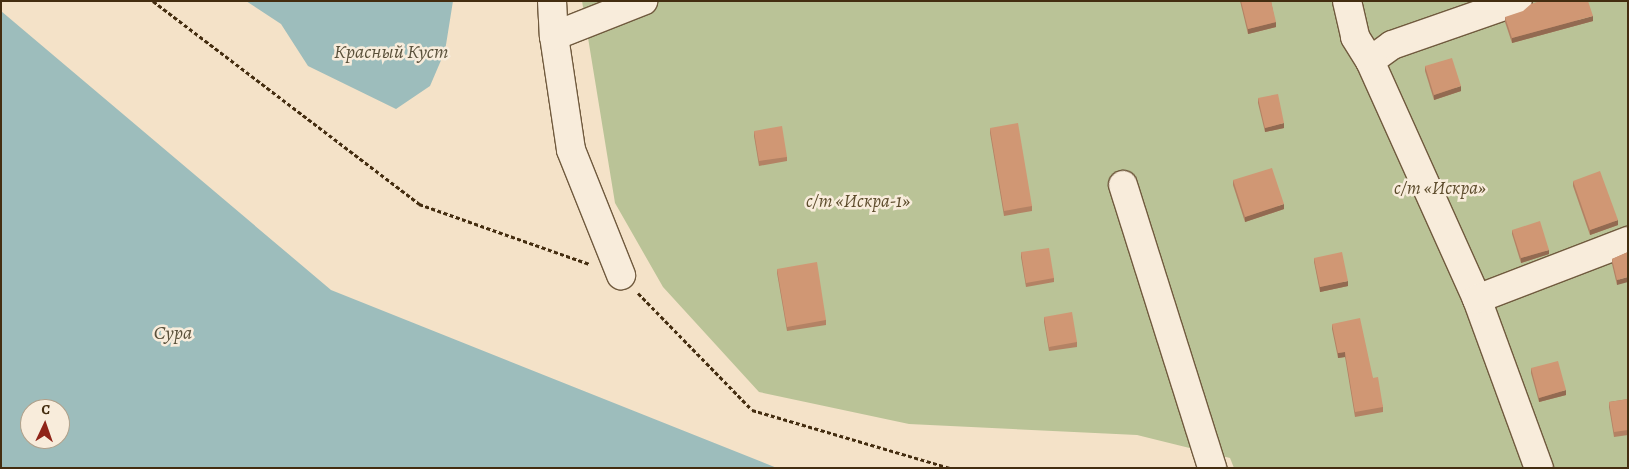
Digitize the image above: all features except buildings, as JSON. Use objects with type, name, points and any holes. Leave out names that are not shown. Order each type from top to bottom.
[{"type":"street","points":[[552,1],[554,36],[571,150],[620,275]]},
{"type":"street","points":[[554,36],[643,1]]},
{"type":"street","points":[[1347,1],[1355,37],[1370,61],[1477,299],[1539,468]]},
{"type":"street","points":[[1370,61],[1392,45],[1518,1]]},
{"type":"street","points":[[1123,185],[1212,468]]},
{"type":"street","points":[[1477,299],[1628,241]]},
{"type":"path","points":[[153,1],[418,204],[620,275],[752,410],[950,468]]},
{"type":"green space","points":[[582,1],[1628,1],[1628,468],[1234,468],[1230,458],[1137,435],[909,424],[759,392],[663,287],[615,203]]},
{"type":"water","name":"Красный Куст","points":[[246,1],[453,1],[445,51],[430,86],[396,109],[308,66],[281,24]]},
{"type":"water","name":"Сура","points":[[1,11],[331,290],[777,468],[1,468]]},
{"type":"park label","name":"с/т «Искра»","points":[[1440,189]]},
{"type":"park label","name":"с/т «Искра-1»","points":[[858,202]]}]
